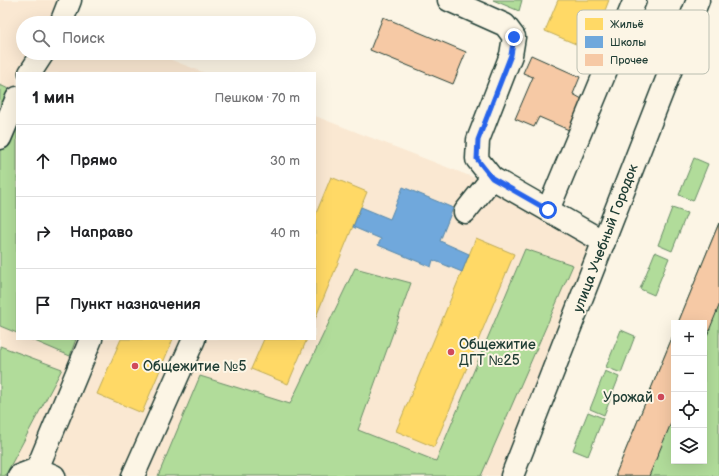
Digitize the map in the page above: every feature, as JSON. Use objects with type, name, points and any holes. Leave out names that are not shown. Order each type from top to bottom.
[{"type":"street","points":[[64,16],[70,0]]},
{"type":"street","points":[[449,0],[505,24],[514,37],[511,55],[478,140],[477,159],[492,178],[604,242]]},
{"type":"street","points":[[631,10],[635,0]]},
{"type":"street","name":"улица Учебный Городок","points":[[694,10],[698,0]]},
{"type":"street","points":[[31,72],[38,60]]},
{"type":"street","points":[[548,210],[604,74]]},
{"type":"street","name":"улица Учебный Городок","points":[[512,476],[669,74]]},
{"type":"street","points":[[0,138],[16,100]]},
{"type":"street","points":[[465,212],[492,178]]},
{"type":"street","points":[[37,474],[91,340]]},
{"type":"street","points":[[133,476],[194,340]]},
{"type":"shaded area","points":[[0,0],[67,0],[61,15],[63,16],[16,16],[16,60],[172,60],[202,72],[16,72],[16,340],[316,340],[316,116],[480,180],[591,244],[502,476],[0,476]]},
{"type":"green space","points":[[493,0],[522,0],[519,11]]},
{"type":"green space","points":[[0,85],[16,93],[16,333],[0,326]]},
{"type":"green space","points":[[694,158],[708,164],[693,201],[679,195]]},
{"type":"green space","points":[[672,208],[687,213],[672,251],[658,245]]},
{"type":"green space","name":"Урожай","points":[[719,223],[719,476],[615,476],[671,340],[671,464],[707,464],[707,320],[679,320]]},
{"type":"green space","points":[[525,249],[573,265],[481,476],[158,476],[200,376],[290,404],[355,268],[411,283],[358,430],[436,461]]},
{"type":"green space","points":[[655,252],[669,258],[654,295],[640,289]]},
{"type":"green space","points":[[621,330],[635,336],[621,373],[606,367]]},
{"type":"green space","points":[[32,340],[76,340],[70,356]]},
{"type":"green space","points":[[0,346],[62,369],[5,476],[0,476]]},
{"type":"green space","points":[[605,371],[619,377],[604,415],[590,409]]},
{"type":"green space","points":[[588,412],[603,418],[588,456],[573,450]]},
{"type":"building: Жильё","points":[[558,0],[609,0],[605,10],[577,10],[577,45],[545,31]]},
{"type":"building: Жильё","points":[[331,177],[367,192],[316,317],[316,214]]},
{"type":"building: Жильё","name":"Общежитие ДГТ №25","points":[[476,238],[514,254],[434,447],[396,431]]},
{"type":"building: Жильё","name":"Общежитие №5","points":[[121,340],[173,340],[142,413],[97,394]]},
{"type":"building: Жильё","points":[[264,340],[307,340],[288,384],[251,369]]},
{"type":"building: Школы","points":[[403,187],[453,208],[440,241],[469,254],[462,272],[433,260],[431,267],[378,245],[381,239],[353,227],[361,207],[390,219]]},
{"type":"building: Прочее","points":[[383,17],[466,52],[453,84],[370,50]]},
{"type":"building: Прочее","points":[[531,55],[580,77],[573,94],[582,99],[569,130],[539,117],[534,127],[515,119],[533,77],[523,73]]},
{"type":"building: Прочее","points":[[719,223],[719,306],[707,336],[707,320],[679,320]]},
{"type":"building: Прочее","points":[[671,340],[671,423],[649,476],[615,476]]},
{"type":"place","name":"Общежитие ДГТ №25","points":[[451,352]]},
{"type":"place","name":"Общежитие №5","points":[[135,366]]},
{"type":"place","name":"Урожай","points":[[661,397]]},
{"type":"route","points":[[514,37],[511,55],[478,140],[477,159],[492,178],[548,210]]}]
